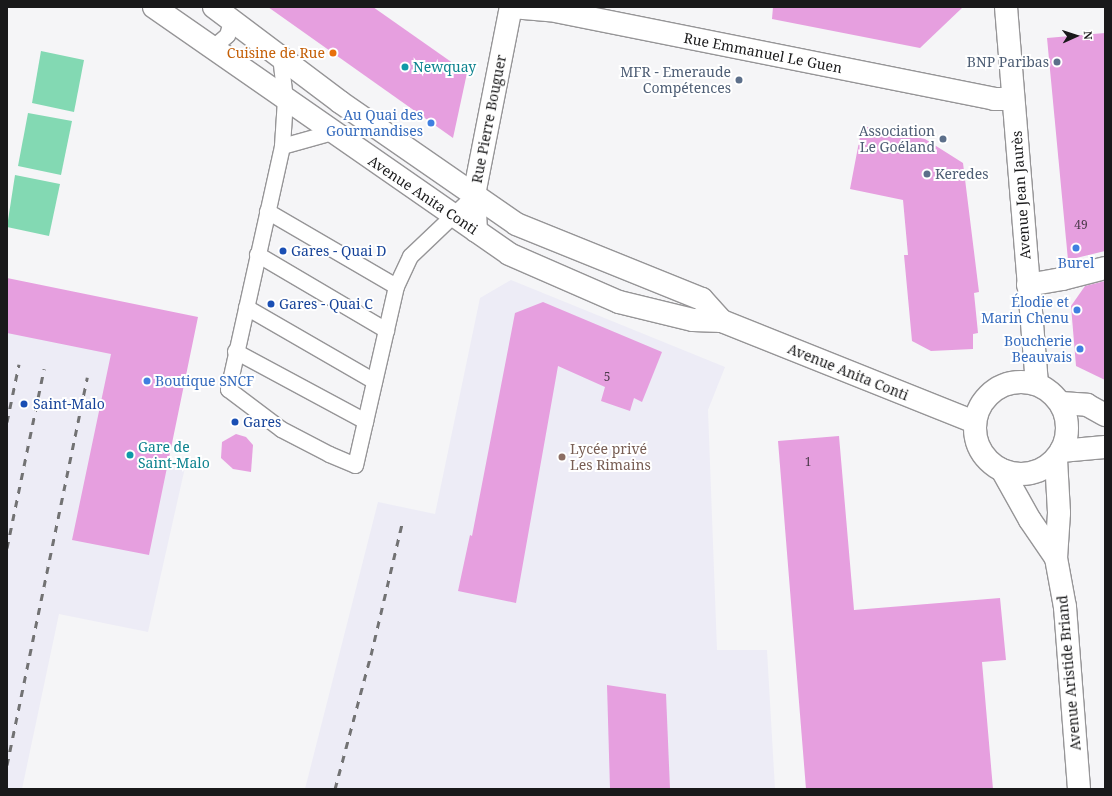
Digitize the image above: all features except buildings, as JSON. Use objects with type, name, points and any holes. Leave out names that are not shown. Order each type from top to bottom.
[{"type":"street","name":"Avenue Anita Conti","points":[[154,7],[285,100],[510,254],[619,302],[693,320],[722,321],[975,422]]},
{"type":"street","name":"Rue Emmanuel Le Guen","points":[[511,7],[550,10],[994,99],[1013,99]]},
{"type":"street","name":"Rue Pierre Bouguer","points":[[476,231],[474,195],[511,7]]},
{"type":"street","name":"Avenue Jean Jaurès","points":[[1006,7],[1036,384]]},
{"type":"street","name":"Avenue Anita Conti","points":[[227,11],[280,56],[340,102],[516,224],[702,299],[722,321]]},
{"type":"street","points":[[1028,285],[1062,280],[1105,268]]},
{"type":"street","points":[[1023,381],[1036,384],[1050,391],[1060,403],[1068,427],[1058,455],[1045,468],[1031,473],[1017,474],[1002,470],[990,462],[980,451],[976,437],[975,422],[986,397],[996,388],[1023,381]]},
{"type":"street","points":[[1060,403],[1087,405],[1105,415]]},
{"type":"street","points":[[1058,455],[1105,447]]},
{"type":"street","name":"Avenue Aristide Briand","points":[[1058,455],[1059,513],[1056,558],[1065,607],[1079,789]]},
{"type":"street","name":"Avenue Aristide Briand","points":[[1002,470],[1030,520],[1056,558]]},
{"type":"lane","points":[[212,48],[227,35],[227,11]]},
{"type":"lane","points":[[280,56],[285,100],[282,146],[235,351],[228,389],[288,432],[355,465],[396,286],[410,256],[474,195]]},
{"type":"lane","points":[[282,146],[332,132]]},
{"type":"lane","points":[[267,211],[396,286]]},
{"type":"lane","points":[[258,254],[386,330]]},
{"type":"lane","points":[[246,307],[374,381]]},
{"type":"lane","points":[[235,351],[365,421]]},
{"type":"shaded area","points":[[511,280],[725,367],[708,410],[717,650],[767,650],[775,789],[305,789],[378,502],[435,514],[480,298]]},
{"type":"shaded area","points":[[7,294],[189,331],[163,459],[186,463],[148,632],[59,614],[22,789],[7,789]]},
{"type":"green space","points":[[41,51],[84,60],[74,112],[32,103]]},
{"type":"green space","points":[[28,113],[72,121],[61,175],[18,166]]},
{"type":"green space","points":[[15,175],[60,184],[49,236],[7,227]]},
{"type":"railway","points":[[7,422],[19,364]]},
{"type":"railway","points":[[7,548],[44,369]]},
{"type":"railway","points":[[7,765],[87,377]]},
{"type":"railway","points":[[335,789],[371,655],[402,524]]},
{"type":"place","name":"Cuisine de Rue","points":[[333,53]]},
{"type":"place","name":"BNP Paribas","points":[[1057,62]]},
{"type":"place","name":"Newquay","points":[[405,67]]},
{"type":"place","name":"MFR - Emeraude Compétences","points":[[739,80]]},
{"type":"place","name":"Au Quai des Gourmandises","points":[[431,123]]},
{"type":"place","name":"Association Le Goéland","points":[[943,139]]},
{"type":"place","name":"Keredes","points":[[927,174]]},
{"type":"place","name":"Burel","points":[[1076,248]]},
{"type":"place","name":"Gares - Quai D","points":[[283,251]]},
{"type":"place","name":"Gares - Quai C","points":[[271,304]]},
{"type":"place","name":"Élodie et Marin Chenu","points":[[1077,310]]},
{"type":"place","name":"Boucherie Beauvais","points":[[1080,349]]},
{"type":"place","name":"Boutique SNCF","points":[[147,381]]},
{"type":"place","name":"Saint-Malo","points":[[24,404]]},
{"type":"place","name":"Gares","points":[[235,422]]},
{"type":"place","name":"Gare de Saint-Malo","points":[[130,455]]},
{"type":"place","name":"Lycée privé Les Rimains","points":[[562,457]]}]
